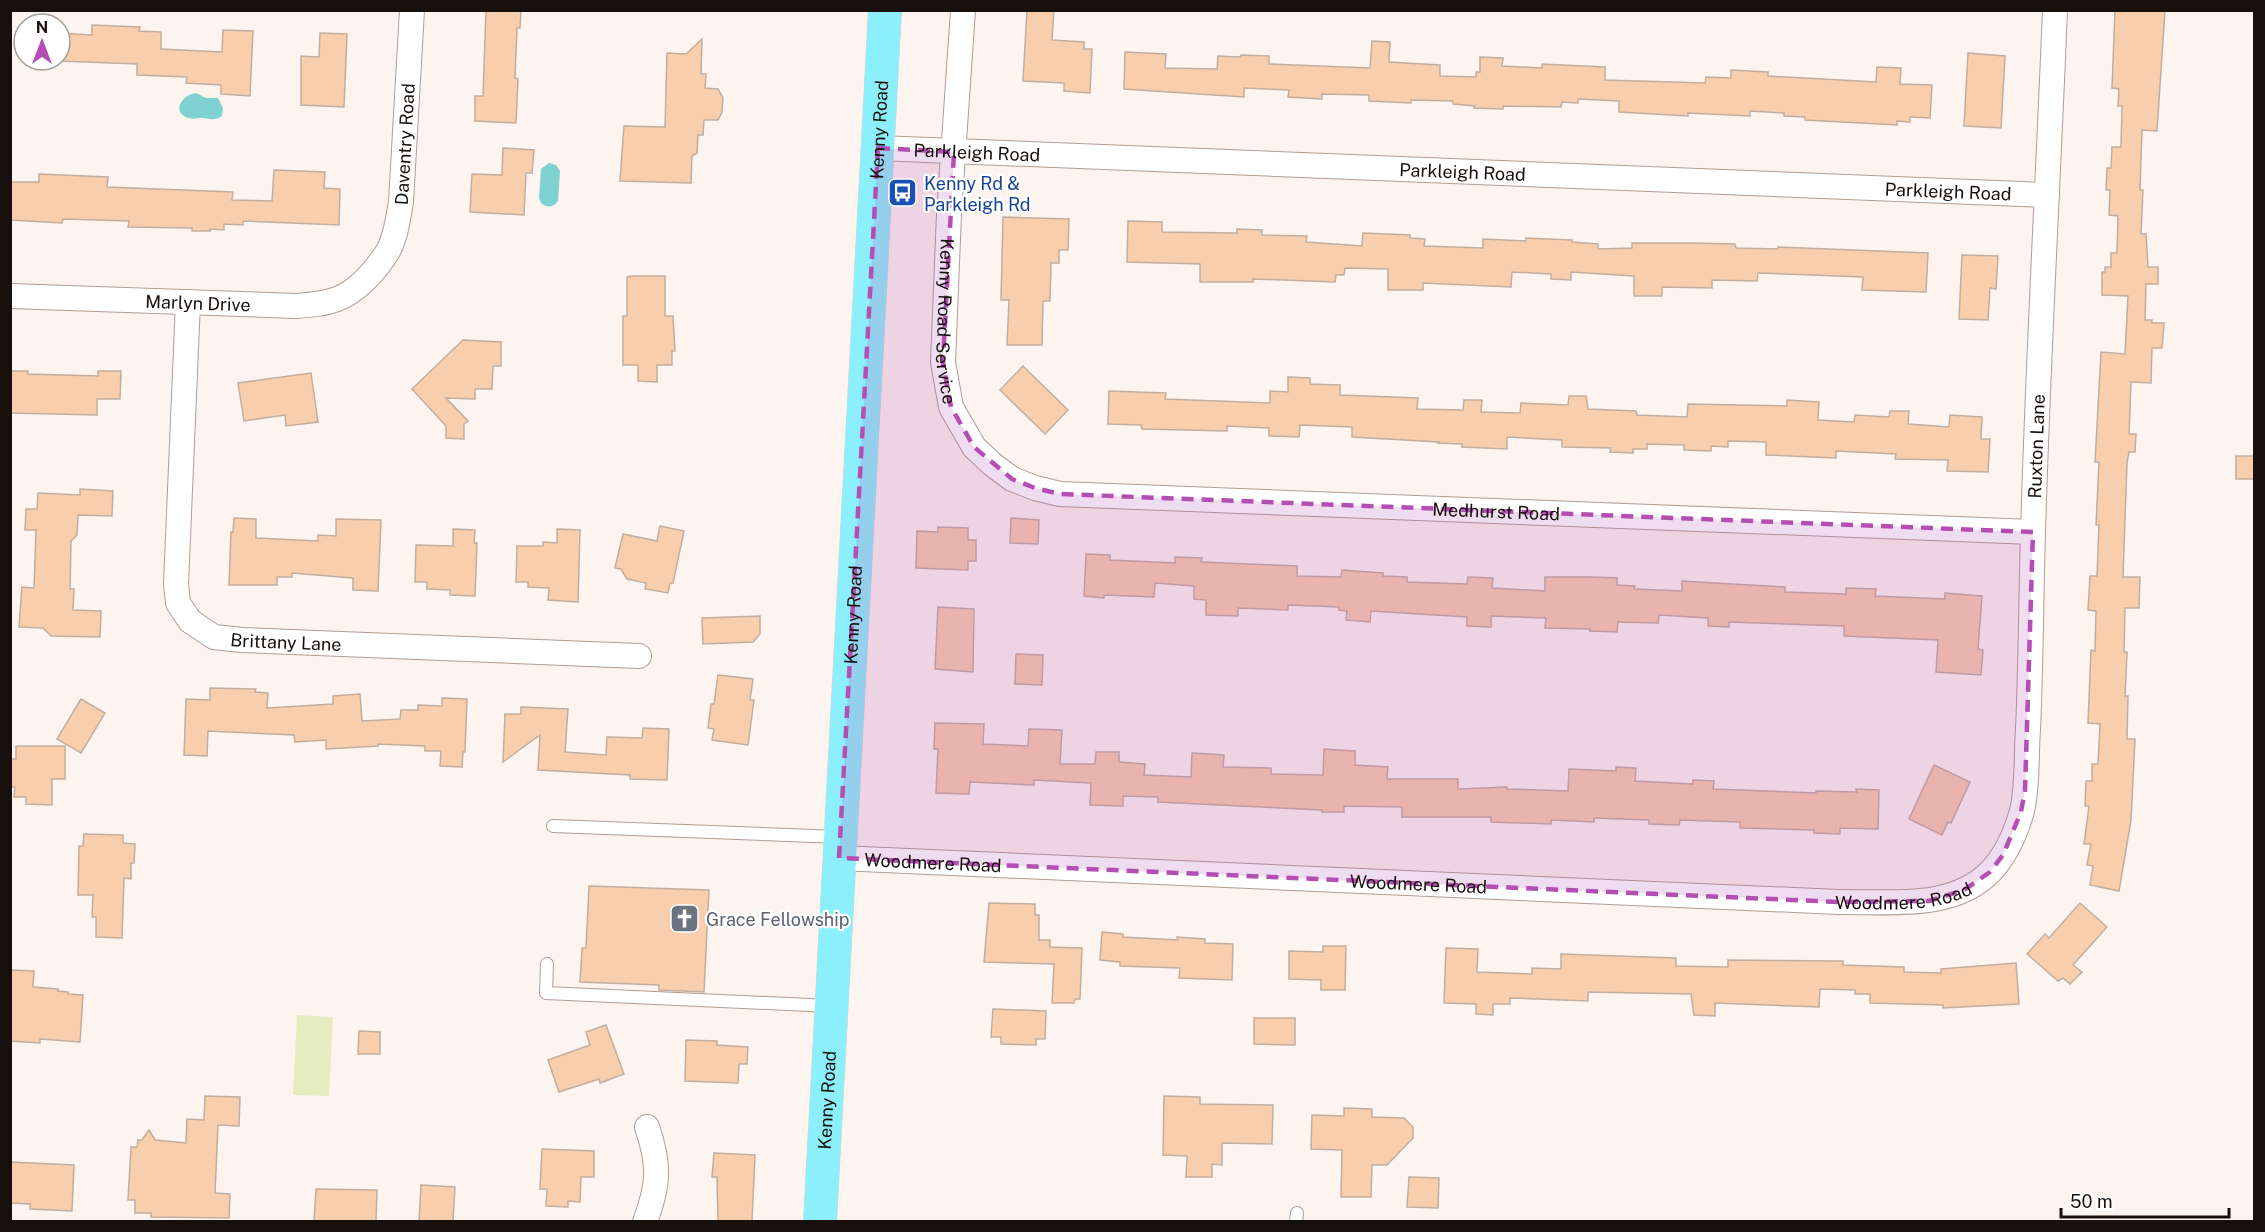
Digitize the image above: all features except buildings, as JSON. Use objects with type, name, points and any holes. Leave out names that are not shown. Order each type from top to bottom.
[{"type":"main road","name":"Kenny Road","points":[[820,1221],[885,10]]},
{"type":"street","name":"Daventry Road","points":[[373,271],[388,251],[397,227],[412,10]]},
{"type":"street","name":"Kenny Road Service","points":[[963,10],[943,362],[951,407],[974,447]]},
{"type":"street","name":"Ruxton Lane","points":[[1990,872],[2003,855],[2013,834],[2022,812],[2025,790],[2033,532],[2055,10]]},
{"type":"street","name":"Parkleigh Road","points":[[878,148],[2047,195]]},
{"type":"street","name":"Marlyn Drive","points":[[10,296],[296,306],[317,304],[339,298],[358,286],[373,271]]},
{"type":"street","name":"Brittany Lane","points":[[188,302],[176,584],[178,603],[189,621],[214,637],[242,640],[639,656]]},
{"type":"street","name":"Medhurst Road","points":[[974,447],[1012,479],[1060,494],[2033,532]]},
{"type":"street","name":"Woodmere Road","points":[[840,847],[1839,902],[1929,901],[1964,890],[1990,872]]},
{"type":"street","points":[[645,1221],[658,1176],[654,1148],[647,1127]]},
{"type":"lane","points":[[553,826],[840,847]]},
{"type":"lane","points":[[547,964],[546,993],[832,1006]]},
{"type":"highlighted area","points":[[878,148],[954,152],[943,362],[951,407],[974,447],[1012,479],[1035,488],[1060,494],[2033,532],[2025,790],[2021,812],[2003,855],[1990,872],[1964,890],[1929,901],[1839,902],[839,858]]},
{"type":"green space","points":[[297,1015],[333,1017],[329,1096],[293,1095]]},
{"type":"water","points":[[196,93],[206,98],[218,98],[223,108],[222,116],[217,119],[191,119],[184,116],[179,108],[182,100]]},
{"type":"water","points":[[549,163],[556,165],[560,171],[558,201],[554,205],[547,206],[541,203],[539,198],[541,169]]},
{"type":"place","name":"Kenny Rd & Parkleigh Rd","points":[[903,193]]},
{"type":"place","name":"Grace Fellowship","points":[[685,919]]}]
